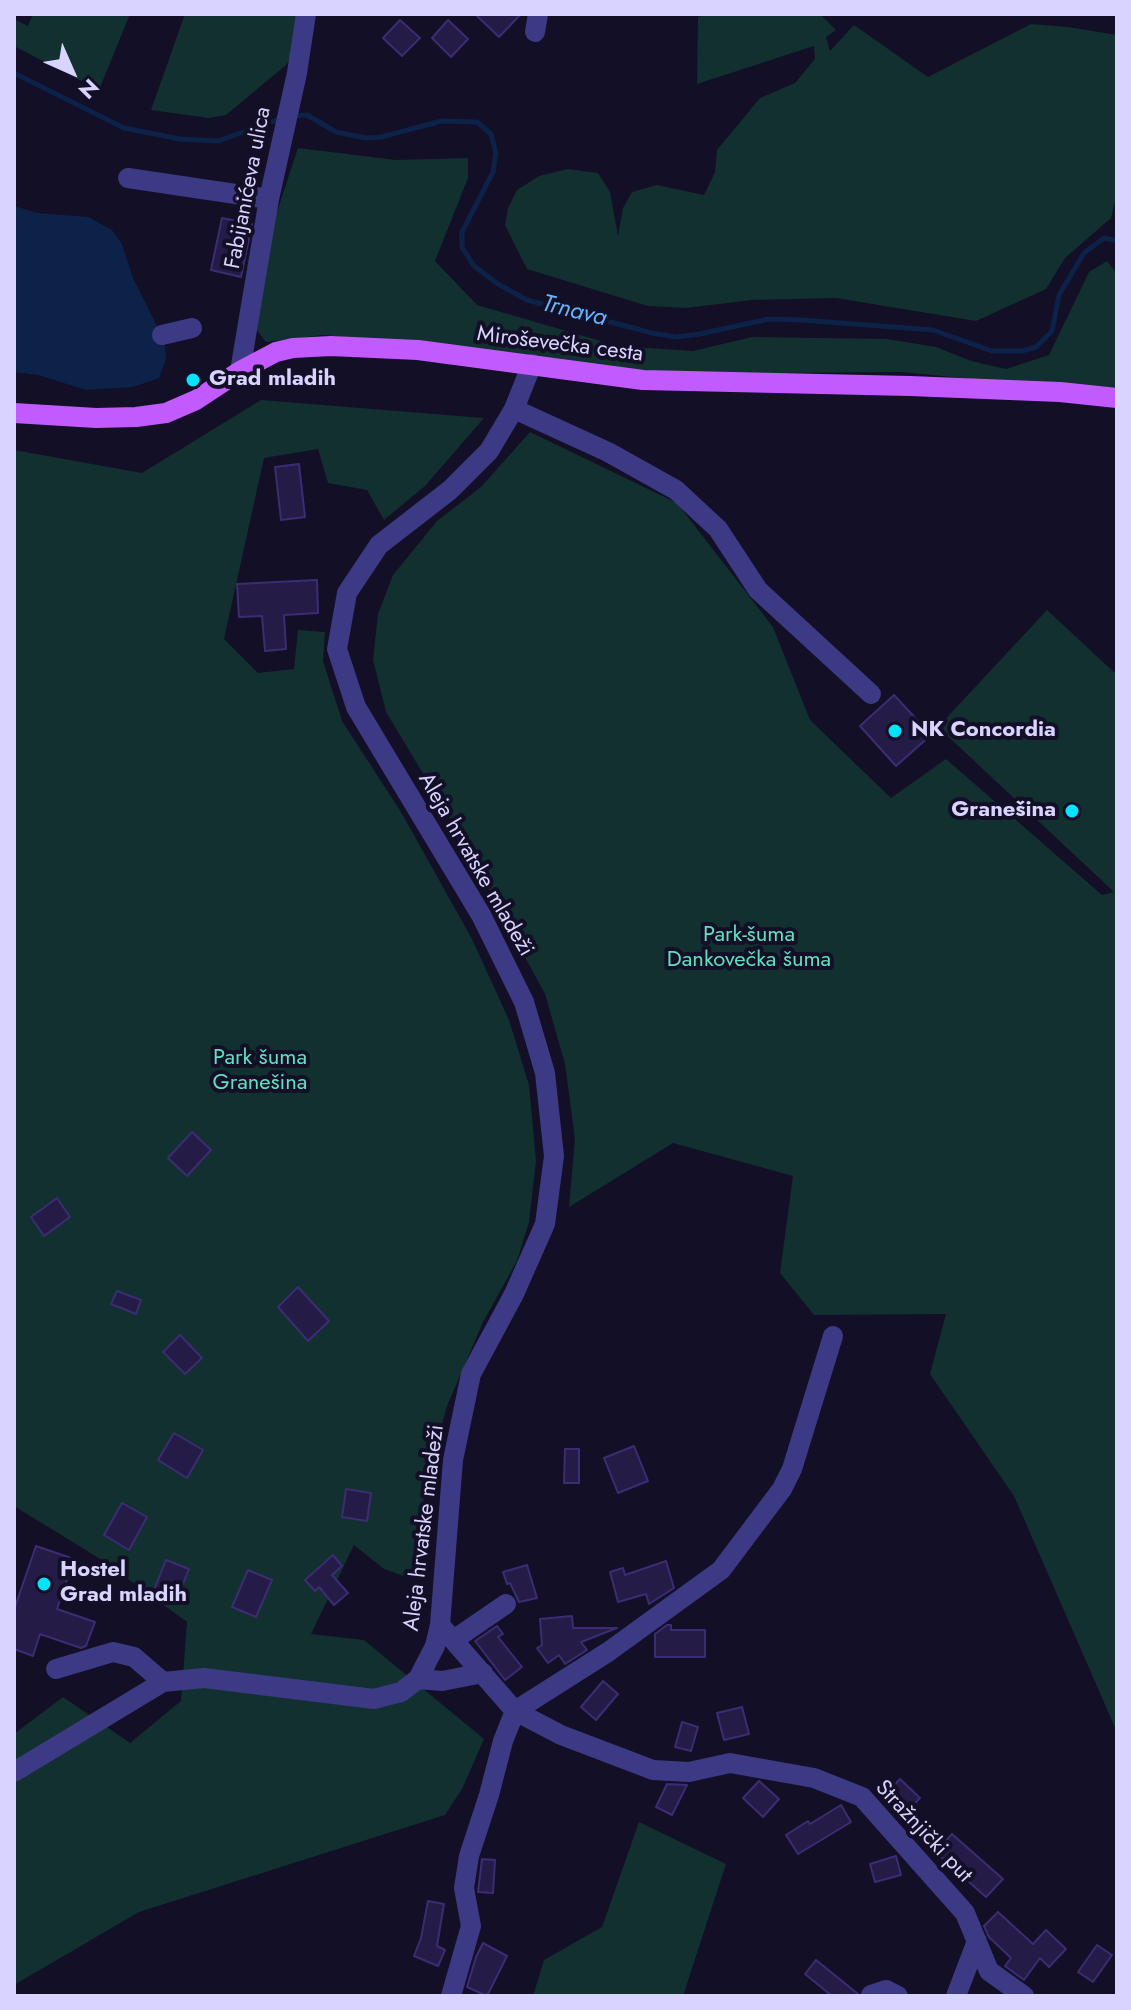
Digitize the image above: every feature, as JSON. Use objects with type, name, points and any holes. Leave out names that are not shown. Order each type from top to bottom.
[{"type":"main road","name":"Miroševečka cesta","points":[[14,413],[96,418],[166,413],[196,400],[276,352],[331,346],[418,350],[643,380],[910,386],[1060,392],[1117,398]]},
{"type":"street","name":"Fabijanićeva ulica","points":[[240,371],[269,199],[294,89],[306,14]]},
{"type":"street","points":[[128,178],[269,199]]},
{"type":"street","points":[[162,335],[192,328]]},
{"type":"street","name":"Aleja hrvatske mladeži","points":[[418,1679],[447,1632],[453,1460],[471,1374],[514,1294],[545,1224],[554,1156],[545,1073],[518,990],[481,915],[356,707],[337,649],[347,593],[379,545],[450,490],[489,451],[514,409],[532,364]]},
{"type":"street","points":[[514,409],[608,452],[676,490],[718,529],[758,590],[871,694]]},
{"type":"street","points":[[451,1996],[471,1926],[464,1888],[469,1856],[515,1711],[608,1652],[721,1570],[782,1489],[792,1469],[833,1336]]},
{"type":"street","points":[[447,1632],[506,1604]]},
{"type":"street","name":"Stražnjički put","points":[[447,1632],[515,1711],[561,1735],[653,1770],[689,1772],[730,1763],[814,1778],[862,1797],[965,1913],[989,1971],[1024,1996]]},
{"type":"street","points":[[56,1669],[113,1652],[134,1657],[163,1682]]},
{"type":"street","points":[[14,1772],[163,1682],[204,1678],[374,1699],[401,1692],[418,1679],[442,1681],[483,1673]]},
{"type":"street","points":[[956,1996],[977,1941]]},
{"type":"street","points":[[871,1995],[886,1990],[898,1996]]},
{"type":"green space","points":[[33,14],[130,14],[99,90],[14,46],[14,19],[28,26]]},
{"type":"green space","points":[[185,14],[298,14],[292,57],[226,115],[209,118],[151,110]]},
{"type":"green space","points":[[708,14],[820,14],[836,30],[826,37],[830,51],[854,25],[928,77],[1031,24],[1117,35],[1117,192],[1111,218],[1065,258],[1046,289],[976,321],[836,298],[752,300],[686,308],[648,306],[527,269],[505,225],[508,208],[517,190],[539,176],[567,169],[598,173],[610,192],[618,236],[623,208],[632,192],[657,185],[704,195],[715,172],[717,150],[760,98],[795,83],[815,59],[814,46],[697,84],[698,17]]},
{"type":"green space","points":[[298,148],[396,160],[468,158],[468,178],[435,261],[477,305],[618,346],[693,351],[752,337],[887,339],[936,347],[971,361],[1006,369],[1049,355],[1089,272],[1107,261],[1117,274],[1117,393],[901,372],[653,374],[508,352],[322,335],[266,342],[252,324],[271,230]]},
{"type":"green space","name":"Park šuma Granešina","points":[[261,400],[484,418],[425,486],[384,520],[367,490],[328,483],[318,449],[264,458],[224,639],[258,673],[294,669],[298,630],[325,632],[323,661],[342,721],[401,812],[472,939],[509,1020],[529,1085],[536,1161],[529,1222],[517,1261],[483,1322],[447,1406],[425,1488],[415,1580],[384,1569],[354,1545],[311,1634],[364,1640],[484,1739],[462,1789],[445,1815],[139,1912],[14,1985],[14,1734],[63,1697],[130,1743],[181,1701],[187,1622],[102,1560],[14,1506],[14,450],[142,473]]},
{"type":"green space","name":"Park-šuma Dankovečka šuma","points":[[530,432],[677,503],[773,627],[810,720],[891,798],[946,759],[1102,895],[1114,892],[938,727],[1047,610],[1117,675],[1117,1732],[1014,1496],[930,1374],[946,1314],[814,1315],[780,1273],[793,1176],[673,1143],[569,1207],[575,1139],[565,1064],[545,994],[448,815],[386,712],[373,660],[378,614],[393,575],[437,521],[481,487]]},
{"type":"green space","points":[[639,1822],[726,1864],[683,1996],[533,1996],[544,1960],[602,1927]]},
{"type":"water","points":[[14,206],[38,213],[88,217],[112,230],[122,244],[133,278],[164,340],[166,359],[159,378],[133,387],[86,390],[38,375],[14,372]]},
{"type":"building","points":[[475,14],[521,14],[499,37]]},
{"type":"building","points":[[400,20],[420,38],[402,56],[383,38]]},
{"type":"building","points":[[448,20],[468,39],[451,57],[432,38]]},
{"type":"building","points":[[222,218],[252,224],[241,277],[211,270]]},
{"type":"building","points":[[299,464],[305,517],[281,520],[275,467]]},
{"type":"building","points":[[317,580],[318,613],[284,615],[286,649],[265,651],[262,616],[239,617],[237,584]]},
{"type":"building","name":"NK Concordia","points":[[894,695],[931,735],[896,766],[860,726]]},
{"type":"building","points":[[192,1132],[211,1150],[187,1176],[168,1158]]},
{"type":"building","points":[[57,1198],[70,1217],[44,1236],[31,1217]]},
{"type":"building","points":[[298,1287],[329,1321],[308,1341],[278,1307]]},
{"type":"building","points":[[117,1291],[141,1300],[136,1314],[111,1304]]},
{"type":"building","points":[[180,1335],[202,1358],[185,1374],[163,1352]]},
{"type":"building","points":[[174,1433],[203,1450],[187,1478],[158,1460]]},
{"type":"building","points":[[634,1446],[648,1481],[618,1493],[604,1458]]},
{"type":"building","points":[[565,1449],[579,1449],[579,1483],[564,1483]]},
{"type":"building","points":[[346,1489],[371,1493],[367,1521],[342,1517]]},
{"type":"building","points":[[122,1503],[147,1517],[129,1550],[104,1535]]},
{"type":"building","name":"Hostel Grad mladih","points":[[36,1546],[74,1559],[57,1609],[95,1622],[86,1646],[81,1648],[40,1634],[33,1656],[14,1649],[14,1610]]},
{"type":"building","points":[[333,1555],[342,1566],[332,1575],[348,1593],[334,1605],[319,1587],[315,1591],[305,1580]]},
{"type":"building","points":[[166,1560],[189,1569],[177,1599],[154,1590]]},
{"type":"building","points":[[666,1561],[674,1588],[649,1604],[646,1594],[618,1602],[610,1572],[623,1568],[625,1575]]},
{"type":"building","points":[[527,1565],[537,1598],[519,1602],[503,1572]]},
{"type":"building","points":[[248,1570],[272,1580],[256,1617],[232,1607]]},
{"type":"building","points":[[572,1616],[573,1628],[617,1628],[581,1642],[587,1650],[565,1664],[559,1655],[548,1663],[537,1648],[542,1645],[540,1619]]},
{"type":"building","points":[[671,1625],[671,1630],[705,1630],[705,1657],[655,1657],[655,1634]]},
{"type":"building","points":[[497,1626],[503,1634],[498,1637],[522,1667],[505,1680],[475,1641]]},
{"type":"building","points":[[603,1681],[618,1694],[596,1720],[581,1707]]},
{"type":"building","points":[[742,1707],[749,1734],[724,1740],[717,1713]]},
{"type":"building","points":[[682,1722],[698,1727],[691,1751],[675,1747]]},
{"type":"building","points":[[900,1779],[920,1798],[903,1816],[883,1797]]},
{"type":"building","points":[[759,1781],[779,1799],[763,1817],[743,1798]]},
{"type":"building","points":[[667,1784],[687,1785],[672,1815],[656,1807]]},
{"type":"building","points":[[841,1805],[851,1822],[798,1854],[786,1835]]},
{"type":"building","points":[[952,1834],[1003,1879],[986,1897],[935,1852]]},
{"type":"building","points":[[896,1856],[901,1875],[875,1882],[870,1864]]},
{"type":"building","points":[[482,1859],[495,1860],[493,1893],[478,1892]]},
{"type":"building","points":[[428,1901],[444,1904],[437,1946],[445,1950],[438,1966],[414,1956]]},
{"type":"building","points":[[998,1912],[1033,1944],[1046,1930],[1066,1949],[1049,1967],[1040,1958],[1024,1980],[1005,1966],[1011,1958],[989,1937],[984,1926]]},
{"type":"building","points":[[483,1943],[507,1956],[487,1996],[467,1987]]},
{"type":"building","points":[[1097,1945],[1112,1955],[1093,1982],[1078,1972]]},
{"type":"building","points":[[816,1960],[858,1996],[832,1996],[805,1974]]},
{"type":"waterway","name":"Trnava","points":[[14,73],[124,128],[180,139],[218,141],[283,118]]},
{"type":"waterway","name":"Trnava","points":[[292,116],[307,115],[336,132],[366,138],[442,121],[477,122],[491,134],[496,153],[493,172],[462,232],[462,247],[474,266],[527,300],[676,337],[769,319],[801,320],[933,330],[992,351],[1022,351],[1036,347],[1052,331],[1059,295],[1084,253],[1104,238],[1117,241]]},
{"type":"place","name":"Grad mladih","points":[[193,380]]},
{"type":"place","name":"NK Concordia","points":[[895,731]]},
{"type":"place","name":"Granešina","points":[[1072,811]]},
{"type":"place","name":"Hostel Grad mladih","points":[[44,1584]]}]
